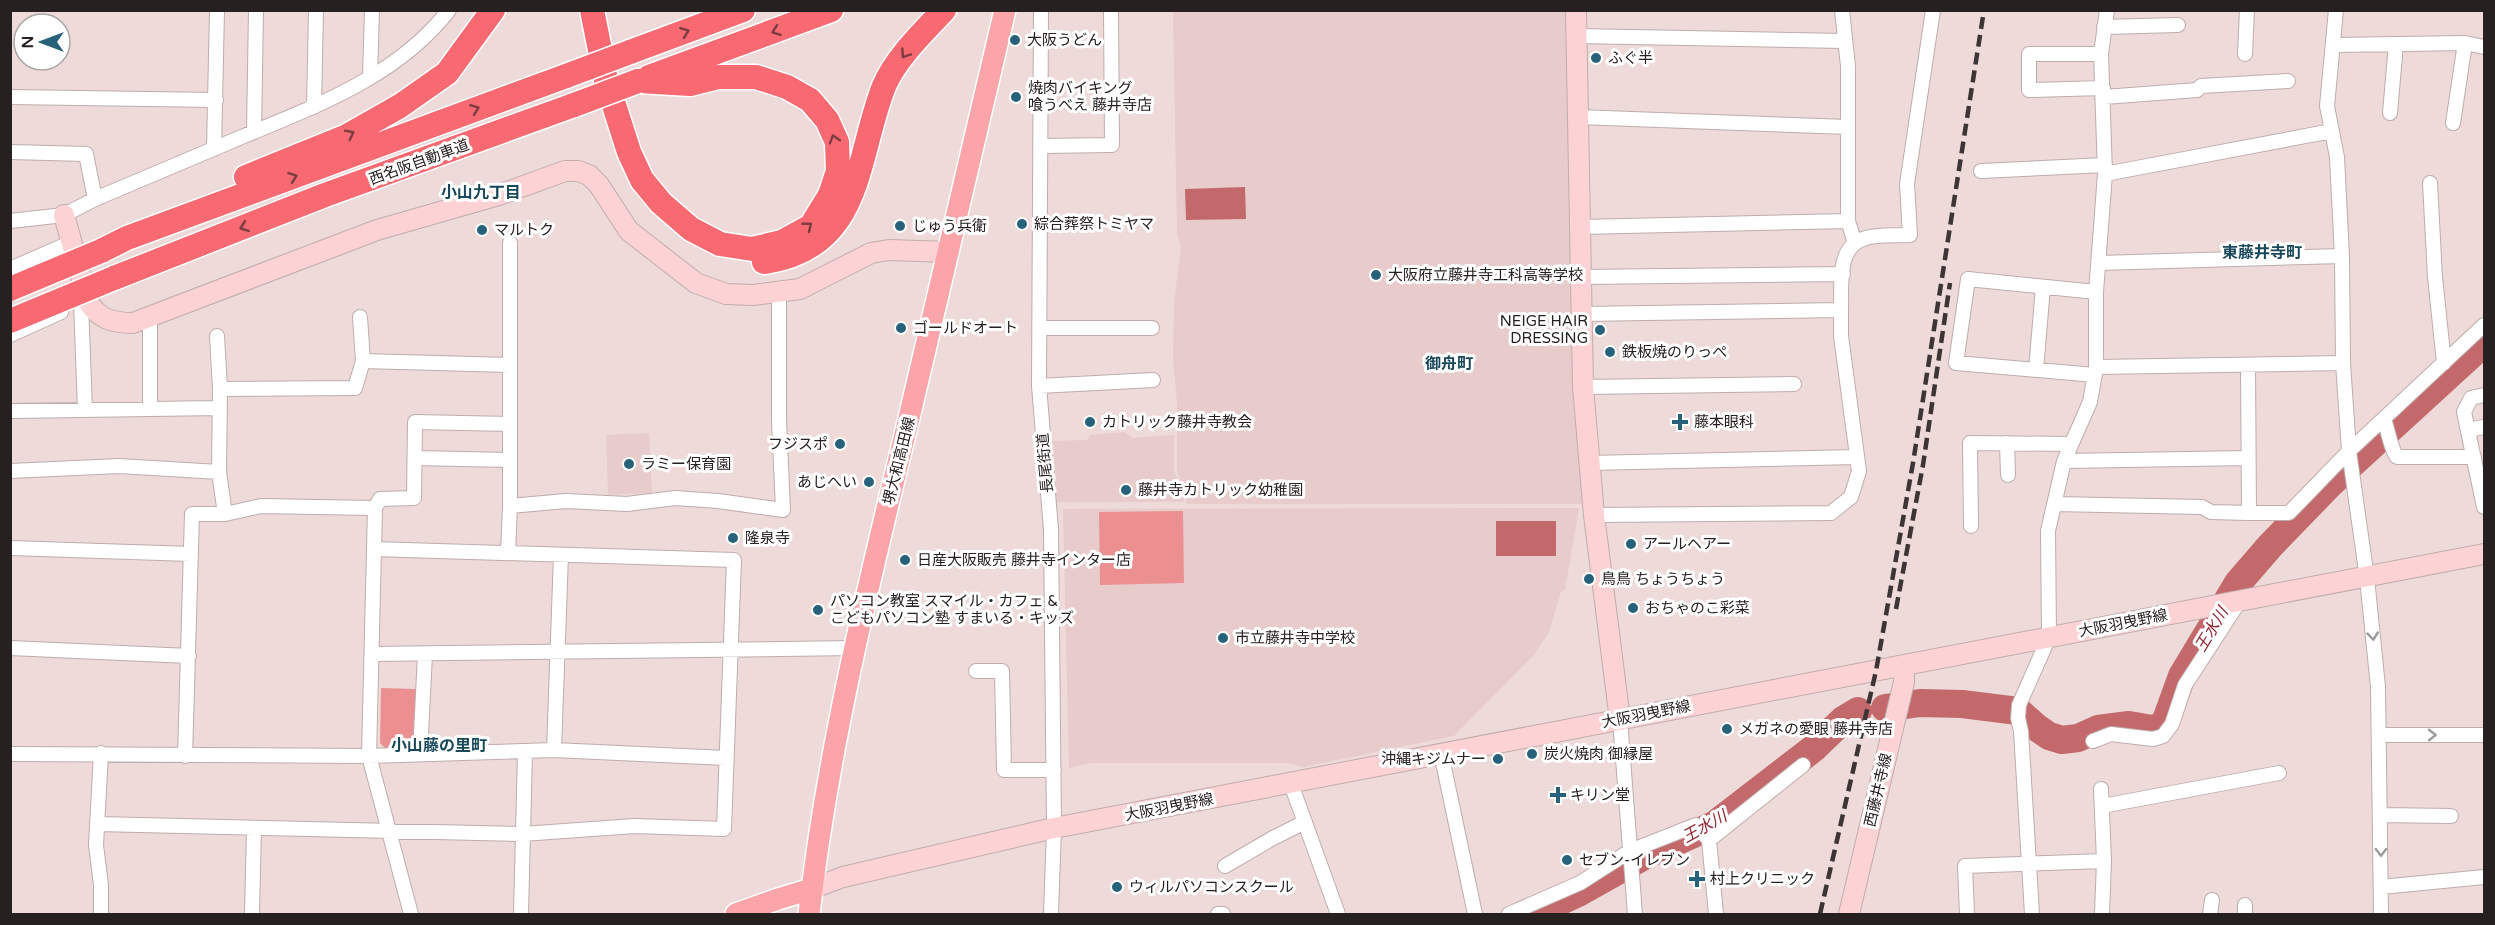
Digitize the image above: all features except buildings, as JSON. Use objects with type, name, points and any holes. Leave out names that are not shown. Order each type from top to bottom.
[{"type":"highway","points":[[127,238],[200,196],[347,136],[400,106],[447,73],[493,10]]},
{"type":"highway","points":[[579,10],[592,82],[620,166],[641,204],[673,234],[696,249],[727,261],[755,263],[782,259],[800,252],[819,241],[836,223],[852,196],[866,141],[885,84],[915,40],[944,10]]},
{"type":"highway","points":[[592,10],[606,80],[629,152],[642,180],[661,203],[690,229],[720,244],[731,246],[752,249],[782,242],[811,226],[830,195],[838,171],[837,142],[827,120],[810,100],[787,87],[756,77],[718,77],[690,84],[638,81]]},
{"type":"highway","name":"西名阪自動車道","points":[[10,289],[127,238],[742,10]]},
{"type":"highway","name":"西名阪自動車道","points":[[10,321],[325,195],[831,10]]},
{"type":"main road","name":"堺大和高田線","points":[[808,915],[830,769],[882,528],[1005,10]]},
{"type":"main road","points":[[1576,10],[1583,387],[1594,515],[1620,720]]},
{"type":"main road","points":[[64,215],[85,302],[104,318],[119,323],[133,323],[377,230],[499,195],[565,171],[589,174],[599,185],[629,231],[696,283],[726,294],[779,293],[800,289],[871,253],[889,250],[949,252]]},
{"type":"main road","name":"大阪羽曳野線","points":[[811,889],[843,878],[1054,828],[2484,554]]},
{"type":"main road","name":"西藤井寺線","points":[[1849,915],[1904,682],[1904,665]]},
{"type":"main road","points":[[736,915],[778,898],[811,889]]},
{"type":"street","points":[[214,149],[217,10]]},
{"type":"street","points":[[254,132],[256,10]]},
{"type":"street","points":[[314,107],[316,10]]},
{"type":"street","points":[[370,77],[372,10]]},
{"type":"street","points":[[10,221],[64,215],[95,199],[314,107],[408,54],[449,10]]},
{"type":"street","name":"長尾街道","points":[[1041,10],[1039,386],[1051,529],[1054,770],[1052,915]]},
{"type":"street","points":[[1042,146],[1112,145],[1111,10]]},
{"type":"street","points":[[1842,10],[1848,66],[1848,221],[1855,243]]},
{"type":"street","points":[[1594,515],[1831,513],[1851,497],[1859,471],[1841,336],[1844,255],[1855,243],[1864,238],[1910,235],[1907,184],[1933,10]]},
{"type":"street","points":[[2032,915],[2031,864],[2018,712],[2049,637],[2048,531],[2064,461],[2091,402],[2095,371],[2096,292],[2105,170],[2102,54],[2107,10]]},
{"type":"street","points":[[2245,54],[2247,10]]},
{"type":"street","points":[[2336,10],[2327,106],[2337,157],[2343,256],[2343,363],[2351,461],[2367,578],[2378,687],[2381,915]]},
{"type":"street","points":[[2104,27],[2178,26]]},
{"type":"street","points":[[1577,36],[1844,41]]},
{"type":"street","points":[[2390,113],[2396,44]]},
{"type":"street","points":[[2333,45],[2465,44],[2484,47]]},
{"type":"street","points":[[2454,123],[2465,44]]},
{"type":"street","points":[[2102,54],[2029,54],[2029,90],[2103,93],[2197,90],[2201,86],[2288,81]]},
{"type":"street","points":[[10,98],[216,100]]},
{"type":"street","points":[[1578,117],[1848,127]]},
{"type":"street","points":[[1981,171],[2105,170],[2332,132]]},
{"type":"street","points":[[10,152],[87,154],[95,199]]},
{"type":"street","points":[[2430,183],[2435,277],[2444,363]]},
{"type":"street","points":[[1580,227],[1848,221]]},
{"type":"street","points":[[10,269],[72,242]]},
{"type":"street","points":[[508,553],[510,243]]},
{"type":"street","points":[[2099,263],[2343,256]]},
{"type":"street","points":[[1581,277],[1843,274]]},
{"type":"street","points":[[2096,292],[1968,279],[1956,363],[2036,370],[2095,371],[2248,364],[2343,363]]},
{"type":"street","points":[[2036,370],[2043,286]]},
{"type":"street","points":[[510,506],[566,501],[627,504],[675,498],[783,510],[779,420],[779,293]]},
{"type":"street","points":[[10,335],[85,302],[85,410]]},
{"type":"street","points":[[1581,314],[1841,310]]},
{"type":"street","points":[[150,316],[150,409]]},
{"type":"street","points":[[220,389],[355,388],[363,362],[360,317]]},
{"type":"street","points":[[2054,504],[2202,507],[2211,512],[2289,513],[2351,461],[2384,419],[2484,325]]},
{"type":"street","points":[[1040,328],[1152,328]]},
{"type":"street","points":[[217,336],[220,389],[219,472],[225,514]]},
{"type":"street","points":[[363,362],[510,365]]},
{"type":"street","points":[[2248,364],[2249,513]]},
{"type":"street","points":[[1039,386],[1153,380]]},
{"type":"street","points":[[1583,387],[1794,384]]},
{"type":"street","points":[[2484,395],[2471,398],[2464,412],[2484,507]]},
{"type":"street","points":[[10,411],[220,408]]},
{"type":"street","points":[[2384,419],[2391,439],[2392,452],[2397,458],[2474,457]]},
{"type":"street","points":[[411,915],[369,756],[375,508],[380,499],[414,498],[415,422],[510,424]]},
{"type":"street","points":[[2468,430],[2484,428]]},
{"type":"street","points":[[1971,526],[1970,443],[2072,444]]},
{"type":"street","points":[[2007,443],[2008,475]]},
{"type":"street","points":[[1589,463],[1856,457]]},
{"type":"street","points":[[415,458],[510,460]]},
{"type":"street","points":[[2064,461],[2248,458]]},
{"type":"street","points":[[10,471],[119,466],[219,472]]},
{"type":"street","points":[[185,756],[192,514],[225,514],[261,506],[375,508]]},
{"type":"street","points":[[10,548],[191,554]]},
{"type":"street","points":[[97,824],[522,834],[635,826],[724,829],[734,560],[374,549]]},
{"type":"street","points":[[554,750],[561,555]]},
{"type":"street","points":[[2093,741],[2111,734],[2154,739],[2163,736],[2172,724],[2185,686],[2227,604]]},
{"type":"street","points":[[10,648],[189,656]]},
{"type":"street","points":[[372,654],[856,648]]},
{"type":"street","points":[[420,754],[424,654]]},
{"type":"street","points":[[976,671],[1002,671],[1004,770],[1054,770]]},
{"type":"street","points":[[1620,720],[1635,915]]},
{"type":"street","points":[[2379,735],[2484,735]]},
{"type":"street","points":[[10,754],[369,756],[554,750],[726,758]]},
{"type":"street","points":[[521,915],[525,752]]},
{"type":"street","points":[[101,753],[96,845],[101,885],[101,915]]},
{"type":"street","points":[[1441,753],[1475,915]]},
{"type":"street","points":[[1709,840],[1803,765]]},
{"type":"street","points":[[2102,806],[2279,773]]},
{"type":"street","points":[[1291,784],[1338,915]]},
{"type":"street","points":[[2101,789],[2104,861],[2102,915]]},
{"type":"street","points":[[2381,815],[2451,816]]},
{"type":"street","points":[[1225,866],[1305,822]]},
{"type":"street","points":[[1509,915],[1580,883],[1630,851],[1696,825],[1709,840],[1716,915]]},
{"type":"street","points":[[252,915],[254,828]]},
{"type":"street","points":[[1967,915],[1965,866],[2104,861]]},
{"type":"street","points":[[2381,887],[2484,877]]},
{"type":"street","points":[[2210,915],[2212,900]]},
{"type":"shaded area","name":"大阪府立藤井寺工科高等学校","points":[[1173,11],[1571,11],[1588,504],[1187,504],[1177,469],[1177,403],[1173,359],[1174,303],[1181,247],[1177,233]]},
{"type":"shaded area","points":[[1245,187],[1246,219],[1186,220],[1185,189]]},
{"type":"shaded area","points":[[1125,432],[1133,438],[1174,435],[1174,469],[1184,502],[1056,502],[1052,441],[1088,440],[1090,435]]},
{"type":"shaded area","name":"ラミー保育園","points":[[649,433],[652,493],[608,495],[606,435]]},
{"type":"shaded area","points":[[1579,508],[1565,590],[1561,592],[1549,632],[1534,655],[1454,736],[1303,767],[1290,763],[1090,763],[1069,768],[1063,509]]},
{"type":"shaded area","points":[[1183,511],[1184,583],[1100,585],[1099,512]]},
{"type":"shaded area","points":[[1496,521],[1556,521],[1556,556],[1496,556]]},
{"type":"shaded area","points":[[381,688],[416,689],[415,741],[411,747],[385,748],[380,743]]},
{"type":"waterway","name":"王水川","points":[[1885,708],[1920,703],[1962,704],[2018,711],[2049,736],[2062,740],[2078,738],[2098,729],[2129,725],[2160,728],[2166,720],[2182,676],[2238,583],[2330,484],[2484,343]]},
{"type":"waterway","name":"王水川","points":[[1533,914],[1578,893],[1644,856],[1714,825],[1814,748],[1843,720],[1858,711]]},
{"type":"railway","points":[[1820,914],[1876,671],[1913,463],[1984,10]]},
{"type":"railway","points":[[1896,609],[1923,465],[1950,283]]},
{"type":"place","name":"大阪うどん","points":[[1015,40]]},
{"type":"place","name":"ふぐ半","points":[[1596,58]]},
{"type":"place","name":"焼肉バイキング 喰うべえ 藤井寺店","points":[[1016,97]]},
{"type":"place","name":"綜合葬祭トミヤマ","points":[[1022,224]]},
{"type":"place","name":"じゅう兵衛","points":[[900,226]]},
{"type":"place","name":"マルトク","points":[[482,230]]},
{"type":"place","name":"大阪府立藤井寺工科高等学校","points":[[1376,275]]},
{"type":"place","name":"ゴールドオート","points":[[901,328]]},
{"type":"place","name":"NEIGE HAIR DRESSING","points":[[1600,330]]},
{"type":"place","name":"鉄板焼のりっぺ","points":[[1610,352]]},
{"type":"place","name":"カトリック藤井寺教会","points":[[1090,422]]},
{"type":"place","name":"藤本眼科","points":[[1680,422]]},
{"type":"place","name":"フジスポ","points":[[840,444]]},
{"type":"place","name":"ラミー保育園","points":[[629,464]]},
{"type":"place","name":"あじへい","points":[[869,482]]},
{"type":"place","name":"藤井寺カトリック幼稚園","points":[[1126,490]]},
{"type":"place","name":"隆泉寺","points":[[733,538]]},
{"type":"place","name":"アールヘアー","points":[[1631,544]]},
{"type":"place","name":"日産大阪販売 藤井寺インター店","points":[[905,560]]},
{"type":"place","name":"鳥鳥 ちょうちょう","points":[[1589,579]]},
{"type":"place","name":"おちゃのこ彩菜","points":[[1633,608]]},
{"type":"place","name":"パソコン教室 スマイル・カフェ & こどもパソコン塾 すまいる・キッズ","points":[[818,610]]},
{"type":"place","name":"市立藤井寺中学校","points":[[1223,638]]},
{"type":"place","name":"メガネの愛眼 藤井寺店","points":[[1727,729]]},
{"type":"place","name":"炭火焼肉 御縁屋","points":[[1532,754]]},
{"type":"place","name":"沖縄キジムナー","points":[[1498,759]]},
{"type":"place","name":"キリン堂","points":[[1558,795]]},
{"type":"place","name":"セブン-イレブン","points":[[1567,860]]},
{"type":"place","name":"村上クリニック","points":[[1697,879]]},
{"type":"place","name":"ウィルパソコンスクール","points":[[1117,887]]},
{"type":"district","name":"小山九丁目","points":[[481,192]]},
{"type":"district","name":"東藤井寺町","points":[[2262,252]]},
{"type":"district","name":"御舟町","points":[[1449,363]]},
{"type":"district","name":"小山藤の里町","points":[[439,745]]}]
